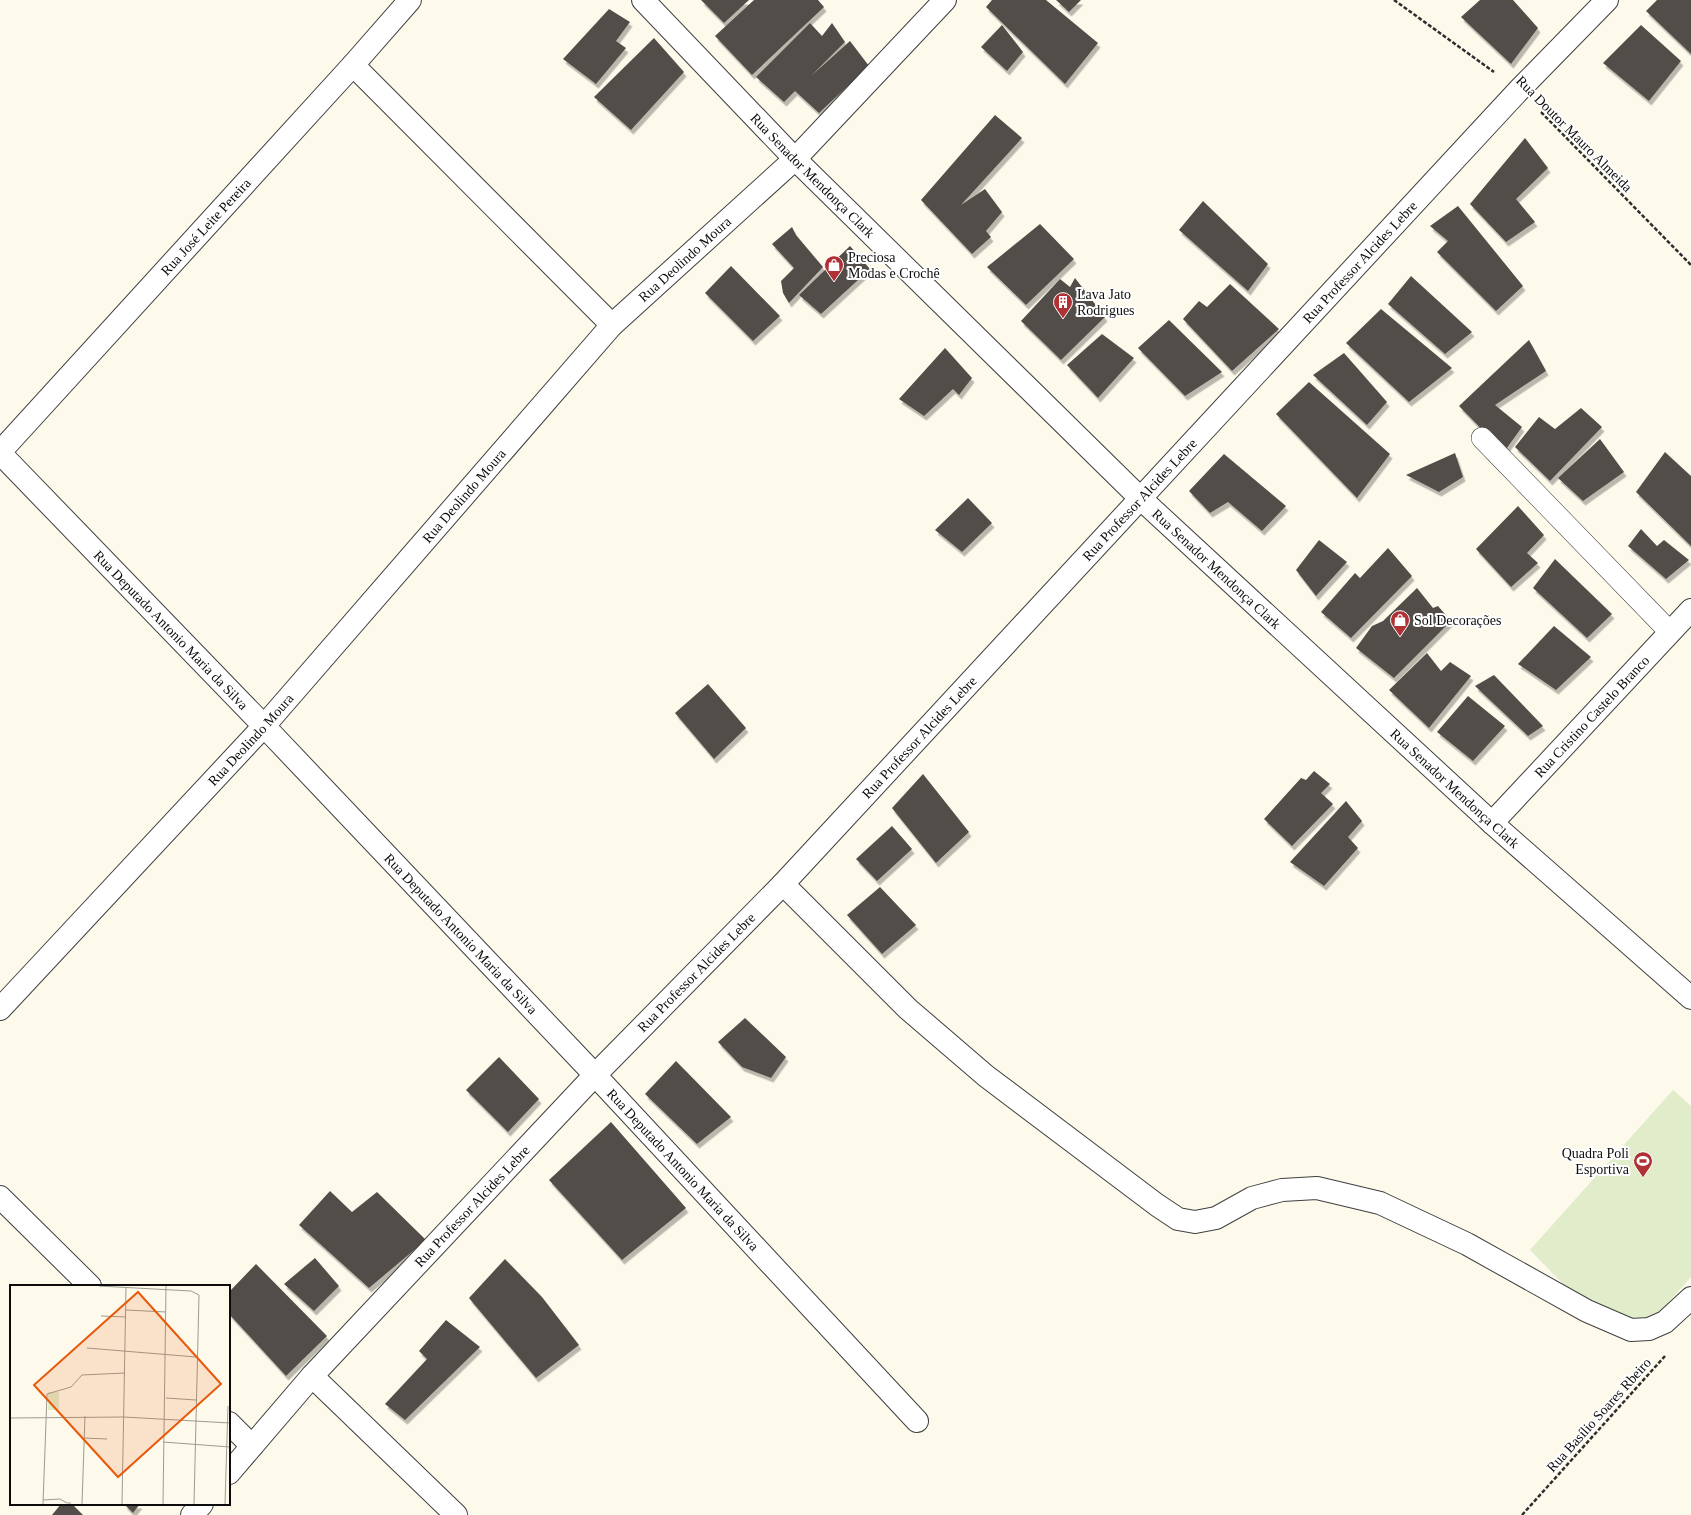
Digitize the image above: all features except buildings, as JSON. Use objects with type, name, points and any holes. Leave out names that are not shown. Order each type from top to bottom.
[{"type":"street","name":"Rua José Leite Pereira","points":[[0,452],[353,65],[410,0]]},
{"type":"street","name":"Rua Senador Mendonça Clark","points":[[643,0],[795,159],[1140,498],[1492,823],[1691,998]]},
{"type":"street","name":"Rua Deolindo Moura","points":[[0,1009],[264,726],[612,325],[795,159],[945,0]]},
{"type":"street","name":"Rua Professor Alcides Lebre","points":[[230,1472],[312,1376],[595,1075],[783,884],[1519,90],[1607,0]]},
{"type":"street","points":[[353,65],[612,325]]},
{"type":"street","name":"Rua Deputado Antonio Maria da Silva","points":[[0,452],[264,726],[595,1075],[917,1421]]},
{"type":"street","name":"Rua Cristino Castelo Branco","points":[[1492,823],[1691,610]]},
{"type":"street","points":[[783,884],[908,1009],[986,1076],[1157,1205],[1178,1219],[1195,1222],[1216,1218],[1252,1198],[1282,1190],[1317,1188],[1380,1203],[1466,1244],[1587,1311],[1631,1330],[1649,1329],[1665,1322],[1691,1298]]},
{"type":"street","points":[[0,1197],[89,1285]]},
{"type":"street","points":[[312,1376],[456,1515]]},
{"type":"street","points":[[230,1424],[252,1446]]},
{"type":"street","points":[[192,1515],[201,1505]]},
{"type":"lane","points":[[1482,438],[1670,632]]},
{"type":"path","name":"Rua Doutor Mauro Almeida","points":[[1394,0],[1519,90],[1691,265]]},
{"type":"path","name":"Rua Basílio Soares Rbeiro","points":[[1522,1515],[1670,1351]]},
{"type":"green space","name":"Quadra Poli Esportiva","points":[[1673,1090],[1691,1106],[1691,1277],[1634,1341],[1579,1300],[1530,1250]]},
{"type":"place","name":"Preciosa Modas e Crochê","points":[[834,282]]},
{"type":"place","name":"Lava Jato Rodrigues","points":[[1063,319]]},
{"type":"place","name":"Sol Decorações","points":[[1400,637]]},
{"type":"place","name":"Quadra Poli Esportiva","points":[[1643,1178]]}]
